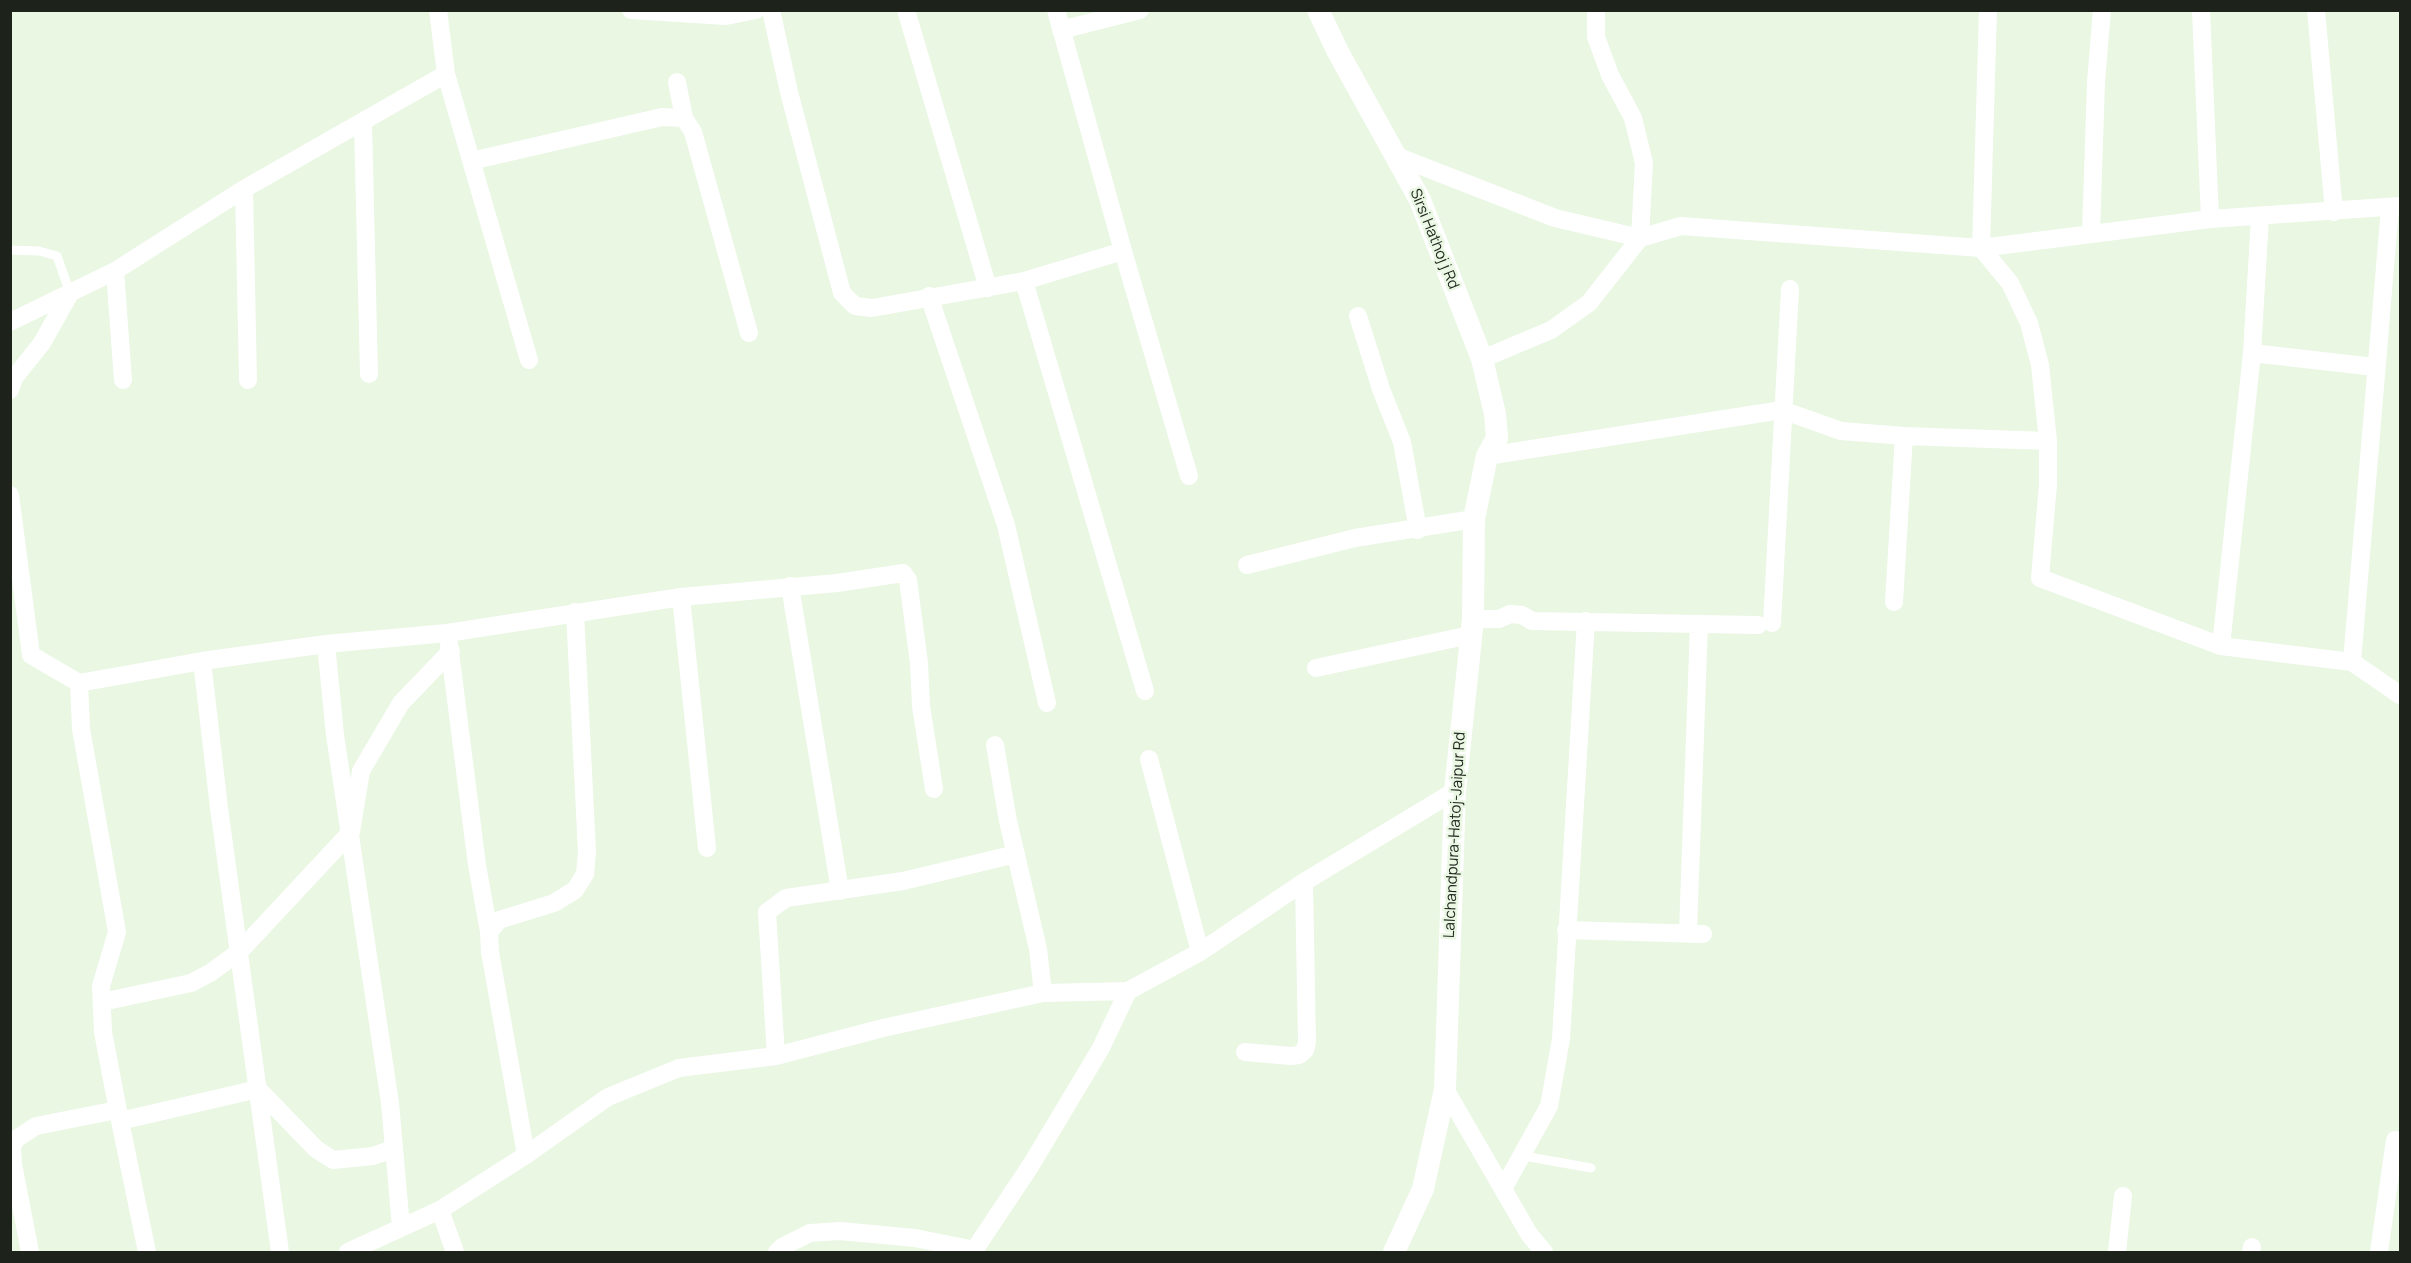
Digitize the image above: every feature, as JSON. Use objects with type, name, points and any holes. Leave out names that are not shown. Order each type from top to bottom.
[{"type":"street","points":[[438,10],[446,74],[529,360]]},
{"type":"street","points":[[631,10],[726,16],[756,10]]},
{"type":"street","points":[[771,10],[789,92],[842,292],[855,306],[872,308],[929,296],[1024,281],[1123,251]]},
{"type":"street","points":[[906,10],[988,288]]},
{"type":"street","points":[[1056,10],[1189,476]]},
{"type":"street","points":[[1061,30],[1140,10]]},
{"type":"street","name":"Sirsi Hathoj j Rd","points":[[1317,10],[1420,200],[1482,359],[1495,414]]},
{"type":"street","points":[[1482,359],[1551,330],[1589,303],[1640,238],[1644,162],[1633,118],[1610,75],[1596,37],[1596,10]]},
{"type":"street","points":[[1988,10],[1981,248],[2010,283],[2029,322],[2040,365],[2048,441],[2048,484],[2040,578],[2221,645],[2352,662],[2400,695]]},
{"type":"street","points":[[2091,233],[2096,82],[2102,10]]},
{"type":"street","points":[[2201,10],[2210,219]]},
{"type":"street","points":[[2316,10],[2334,212]]},
{"type":"street","points":[[10,322],[115,271],[244,189],[446,74]]},
{"type":"street","points":[[677,82],[684,118],[693,132],[749,333]]},
{"type":"street","points":[[471,160],[662,117],[684,118]]},
{"type":"street","points":[[363,123],[369,374]]},
{"type":"street","points":[[1396,156],[1555,218],[1640,238],[1681,226],[1981,248],[2210,219],[2395,207],[2375,367],[2352,662]]},
{"type":"street","points":[[244,189],[248,380]]},
{"type":"street","points":[[2221,645],[2252,353],[2260,217]]},
{"type":"street","points":[[115,271],[123,380]]},
{"type":"street","points":[[1024,281],[1145,691]]},
{"type":"street","points":[[1316,668],[1472,627],[1510,614],[1522,615],[1532,621],[1765,624],[1778,544],[1782,410],[1790,289]]},
{"type":"street","points":[[10,390],[14,378],[42,343],[70,292]]},
{"type":"street","points":[[929,296],[1006,525],[1047,703]]},
{"type":"street","points":[[1358,316],[1381,389],[1402,442],[1418,530]]},
{"type":"street","points":[[2252,353],[2375,367]]},
{"type":"street","points":[[1487,456],[1782,410],[1841,431],[1904,436],[2048,441]]},
{"type":"street","name":"Lalchandpura-Hatoj-Jaipur Rd","points":[[1394,1252],[1423,1189],[1445,1089],[1455,790],[1472,627],[1474,519],[1487,456],[1497,438],[1495,414]]},
{"type":"street","points":[[1894,602],[1904,436]]},
{"type":"street","points":[[10,495],[31,655],[79,683],[202,661],[326,644],[449,642],[575,612],[681,597],[837,583],[903,573],[908,580],[919,663],[921,706],[934,789]]},
{"type":"street","points":[[1247,565],[1355,538],[1418,530],[1474,519]]},
{"type":"street","points":[[790,586],[840,891]]},
{"type":"street","points":[[681,597],[707,848]]},
{"type":"street","points":[[489,932],[499,920],[554,903],[574,890],[585,874],[587,852],[575,612]]},
{"type":"street","points":[[1503,1189],[1524,1156],[1549,1106],[1559,1050],[1586,621]]},
{"type":"street","points":[[1566,930],[1696,933],[1699,624]]},
{"type":"street","points":[[102,1002],[190,983],[210,973],[239,952],[351,832],[361,771],[401,703],[449,642]]},
{"type":"street","points":[[449,642],[490,952],[526,1155]]},
{"type":"street","points":[[326,644],[335,735],[390,1103],[400,1227]]},
{"type":"street","points":[[202,661],[280,1252]]},
{"type":"street","points":[[79,683],[81,729],[117,932],[101,986],[103,1032],[147,1252]]},
{"type":"street","points":[[995,745],[1016,854],[1038,949],[1043,993]]},
{"type":"street","points":[[1149,759],[1200,952]]},
{"type":"street","points":[[348,1252],[440,1210],[526,1155],[608,1097],[679,1068],[776,1056],[883,1028],[1043,993],[1128,991],[1200,952],[1304,882],[1455,790]]},
{"type":"street","points":[[776,1056],[767,912],[786,898],[903,881],[1016,854]]},
{"type":"street","points":[[1245,1052],[1291,1056],[1299,1055],[1305,1050],[1307,1042],[1304,882]]},
{"type":"street","points":[[777,1252],[782,1247],[810,1233],[840,1231],[915,1238],[974,1251],[1101,1048],[1128,991]]},
{"type":"street","points":[[258,1089],[316,1149],[333,1160],[373,1156],[393,1149]]},
{"type":"street","points":[[30,1252],[12,1165],[12,1147],[24,1132],[36,1126],[119,1116],[258,1089]]},
{"type":"street","points":[[1445,1089],[1529,1234],[1544,1252]]},
{"type":"street","points":[[2379,1252],[2395,1140],[2400,1141]]},
{"type":"street","points":[[2117,1252],[2123,1196]]},
{"type":"street","points":[[440,1210],[455,1252]]},
{"type":"lane","points":[[10,250],[39,251],[57,256],[70,292]]},
{"type":"lane","points":[[1524,1156],[1591,1168]]}]
